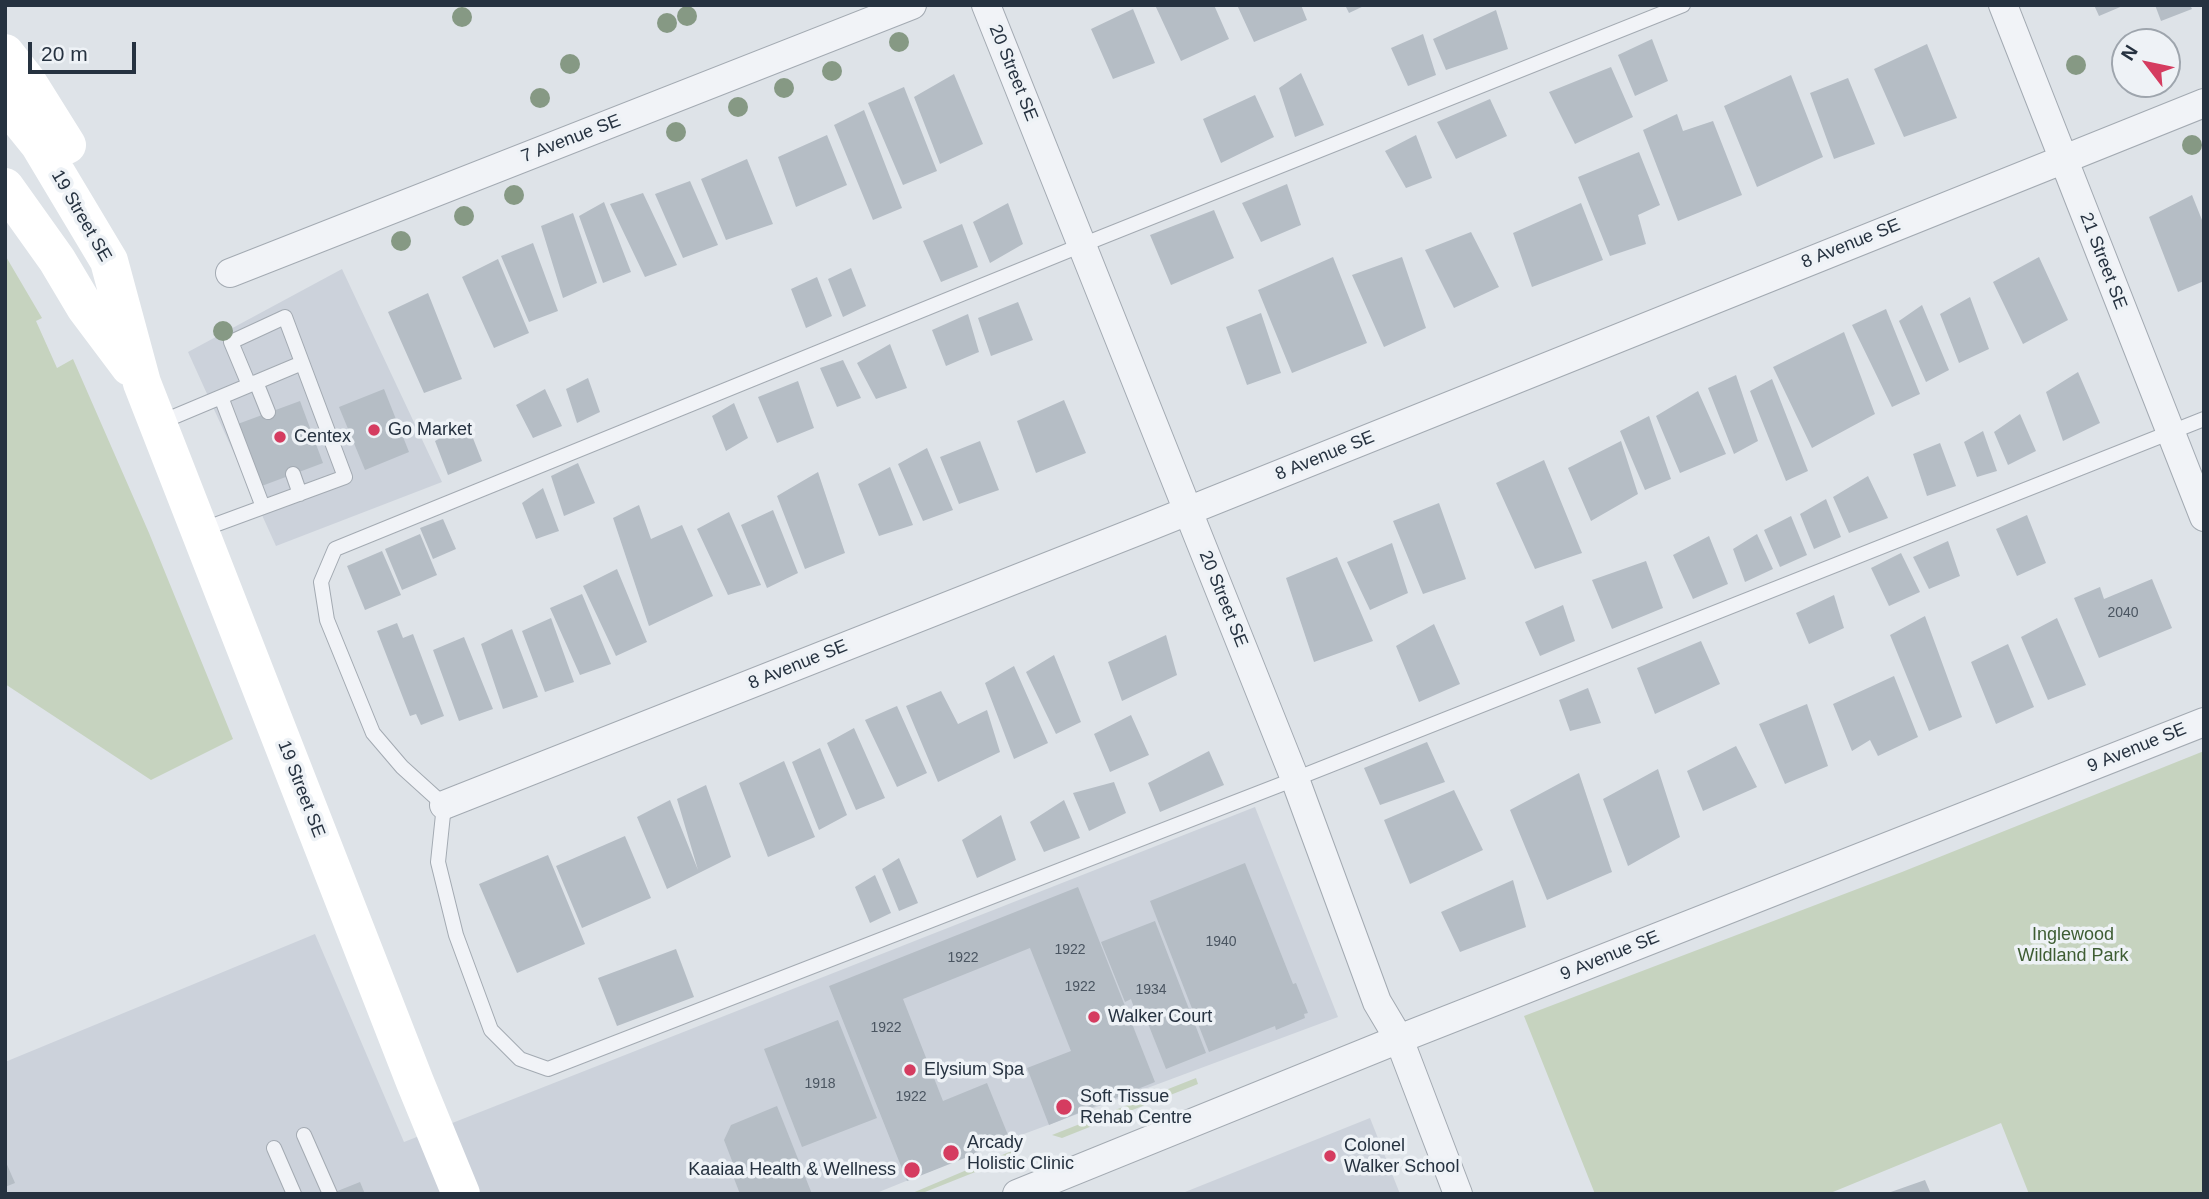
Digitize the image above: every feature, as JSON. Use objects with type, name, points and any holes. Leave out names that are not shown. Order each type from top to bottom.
[{"type":"main road","points":[[5,53],[27,81],[80,167],[97,205],[109,261]]},
{"type":"main road","name":"19 Street SE","points":[[5,102],[39,144],[109,261],[142,383],[461,1194]]},
{"type":"main road","name":"19 Street SE","points":[[5,187],[57,260],[85,307],[142,383]]},
{"type":"street","name":"7 Avenue SE","points":[[230,273],[912,5]]},
{"type":"street","name":"20 Street SE","points":[[986,5],[1295,779],[1377,1002],[1399,1039],[1458,1194]]},
{"type":"street","name":"21 Street SE","points":[[2003,5],[2204,517]]},
{"type":"street","name":"8 Avenue SE","points":[[444,805],[1188,511],[2204,103]]},
{"type":"street","name":"9 Avenue SE","points":[[1017,1194],[1399,1039],[2204,722]]},
{"type":"lane","points":[[1683,5],[1082,245],[335,549],[321,582],[327,620],[373,733],[402,767],[444,805],[438,862],[456,935],[491,1030],[520,1059],[548,1069],[1295,779],[2204,419]]},
{"type":"lane","points":[[199,530],[345,477],[285,317],[231,342],[268,412]]},
{"type":"lane","points":[[158,424],[302,363]]},
{"type":"lane","points":[[221,397],[263,508]]},
{"type":"lane","points":[[293,474],[300,494]]},
{"type":"lane","points":[[304,1135],[330,1194]]},
{"type":"lane","points":[[274,1148],[295,1194]]},
{"type":"shaded area","points":[[342,269],[442,482],[276,546],[188,352]]},
{"type":"shaded area","points":[[1255,807],[1338,1017],[1005,1141],[874,1194],[5,1194],[5,1062],[315,934],[404,1142]]},
{"type":"shaded area","name":"Colonel Walker School","points":[[1370,1118],[1400,1194],[1180,1194]]},
{"type":"green space","points":[[5,255],[42,318],[36,321],[57,368],[73,359],[149,533],[233,739],[151,780],[5,684]]},
{"type":"green space","name":"Inglewood Wildland Park","points":[[2204,751],[2204,1194],[2029,1194],[2001,1123],[1828,1194],[1595,1194],[1524,1016],[1902,872]]},
{"type":"green space","points":[[1196,1078],[1198,1084],[1062,1138],[1052,1135]]},
{"type":"green space","points":[[1014,1150],[1013,1157],[920,1194],[910,1194]]},
{"type":"building","points":[[1155,5],[1214,5],[1229,39],[1181,61]]},
{"type":"building","points":[[1237,5],[1301,5],[1307,20],[1254,42]]},
{"type":"building","points":[[1345,5],[1366,5],[1349,13]]},
{"type":"building","points":[[2094,5],[2125,5],[2099,16]]},
{"type":"building","points":[[2155,5],[2190,5],[2192,9],[2161,21]]},
{"type":"building","points":[[1133,9],[1155,63],[1113,79],[1091,29]]},
{"type":"building","points":[[1496,10],[1508,49],[1446,70],[1433,39]]},
{"type":"building","points":[[1423,34],[1436,75],[1408,86],[1391,48]]},
{"type":"building","points":[[1652,39],[1668,81],[1635,96],[1618,55]]},
{"type":"building","points":[[1927,44],[1957,118],[1904,137],[1874,69]]},
{"type":"building","points":[[1611,67],[1633,117],[1575,144],[1549,92]]},
{"type":"building","points":[[1301,73],[1324,125],[1295,137],[1279,88]]},
{"type":"building","points":[[954,74],[983,144],[940,164],[914,97]]},
{"type":"building","points":[[1791,75],[1823,157],[1757,187],[1724,106]]},
{"type":"building","points":[[1848,78],[1875,144],[1834,159],[1810,93]]},
{"type":"building","points":[[904,87],[937,171],[903,185],[868,103]]},
{"type":"building","points":[[1255,95],[1274,137],[1221,163],[1203,119]]},
{"type":"building","points":[[1490,99],[1507,136],[1456,159],[1437,122]]},
{"type":"building","points":[[864,110],[902,208],[873,220],[834,125]]},
{"type":"building","points":[[1677,114],[1683,131],[1713,121],[1742,195],[1678,221],[1643,130]]},
{"type":"building","points":[[827,135],[847,185],[796,207],[778,157]]},
{"type":"building","points":[[1416,135],[1432,178],[1406,188],[1385,151]]},
{"type":"building","points":[[1639,152],[1660,205],[1638,215],[1646,244],[1610,256],[1578,177]]},
{"type":"building","points":[[747,159],[773,224],[726,240],[701,179]]},
{"type":"building","points":[[690,181],[718,245],[683,258],[655,194]]},
{"type":"building","points":[[1287,184],[1301,225],[1261,242],[1242,203]]},
{"type":"building","points":[[643,193],[677,265],[645,277],[610,204]]},
{"type":"building","points":[[2192,195],[2204,225],[2204,281],[2178,292],[2149,217]]},
{"type":"building","points":[[604,202],[631,272],[603,283],[579,216]]},
{"type":"building","points":[[1008,203],[1023,244],[990,263],[973,222]]},
{"type":"building","points":[[1581,203],[1603,260],[1532,287],[1513,233]]},
{"type":"building","points":[[1214,210],[1234,258],[1171,285],[1150,235]]},
{"type":"building","points":[[573,213],[597,283],[563,298],[541,226]]},
{"type":"building","points":[[962,224],[978,267],[941,282],[923,241]]},
{"type":"building","points":[[1471,232],[1499,287],[1454,308],[1425,250]]},
{"type":"building","points":[[533,243],[558,311],[529,322],[501,256]]},
{"type":"building","points":[[1333,257],[1367,343],[1292,373],[1258,290]]},
{"type":"building","points":[[1402,257],[1426,328],[1384,347],[1352,275]]},
{"type":"building","points":[[2039,257],[2068,320],[2023,344],[1993,282]]},
{"type":"building","points":[[498,259],[529,333],[494,348],[462,277]]},
{"type":"building","points":[[851,268],[866,306],[843,317],[828,279]]},
{"type":"building","points":[[817,277],[832,316],[806,328],[791,289]]},
{"type":"building","points":[[428,293],[462,379],[424,393],[388,312]]},
{"type":"building","points":[[1970,297],[1989,349],[1959,363],[1940,314]]},
{"type":"building","points":[[1018,302],[1033,340],[991,356],[978,318]]},
{"type":"building","points":[[1922,305],[1949,370],[1926,382],[1899,321]]},
{"type":"building","points":[[1886,309],[1920,394],[1892,407],[1852,325]]},
{"type":"building","points":[[1261,313],[1281,373],[1247,385],[1226,327]]},
{"type":"building","points":[[968,314],[979,352],[946,366],[932,330]]},
{"type":"building","points":[[1844,332],[1875,414],[1812,448],[1773,367]]},
{"type":"building","points":[[890,344],[907,388],[876,399],[857,363]]},
{"type":"building","points":[[843,360],[861,398],[837,407],[820,368]]},
{"type":"building","points":[[2078,372],[2100,423],[2063,441],[2046,392]]},
{"type":"building","points":[[1736,375],[1758,441],[1734,454],[1708,388]]},
{"type":"building","points":[[588,378],[600,412],[577,423],[566,389]]},
{"type":"building","points":[[1772,379],[1808,471],[1786,481],[1750,391]]},
{"type":"building","points":[[798,381],[814,428],[777,443],[758,397]]},
{"type":"building","name":"Go Market","points":[[384,389],[409,452],[365,470],[339,407]]},
{"type":"building","points":[[545,389],[562,426],[533,438],[516,405]]},
{"type":"building","points":[[1698,391],[1726,454],[1680,473],[1656,416]]},
{"type":"building","points":[[1064,400],[1086,453],[1036,473],[1017,421]]},
{"type":"building","points":[[300,401],[323,463],[259,487],[235,425]]},
{"type":"building","points":[[734,403],[748,438],[726,451],[712,416]]},
{"type":"building","points":[[2020,414],[2036,451],[2008,465],[1994,432]]},
{"type":"building","points":[[1649,416],[1671,479],[1645,490],[1620,431]]},
{"type":"building","points":[[467,423],[482,461],[448,475],[435,441]]},
{"type":"building","points":[[1983,431],[1997,471],[1977,477],[1964,442]]},
{"type":"building","points":[[980,441],[999,490],[959,504],[940,457]]},
{"type":"building","points":[[1621,441],[1638,494],[1591,521],[1568,468]]},
{"type":"building","points":[[1940,443],[1956,486],[1927,496],[1913,454]]},
{"type":"building","points":[[927,448],[953,510],[923,521],[898,464]]},
{"type":"building","points":[[1544,460],[1582,553],[1535,569],[1496,483]]},
{"type":"building","points":[[578,463],[595,503],[564,516],[551,476]]},
{"type":"building","points":[[890,467],[913,525],[879,536],[858,484]]},
{"type":"building","points":[[818,472],[845,553],[805,569],[777,496]]},
{"type":"building","points":[[1868,476],[1888,518],[1849,533],[1833,497]]},
{"type":"building","points":[[543,488],[559,531],[536,539],[522,503]]},
{"type":"building","points":[[1826,499],[1841,537],[1814,549],[1800,514]]},
{"type":"building","points":[[1439,503],[1466,579],[1423,594],[1393,521]]},
{"type":"building","points":[[639,505],[651,539],[682,525],[713,596],[649,626],[613,518]]},
{"type":"building","points":[[773,510],[798,573],[767,588],[741,525]]},
{"type":"building","points":[[729,512],[761,585],[728,595],[697,529]]},
{"type":"building","points":[[2027,515],[2046,563],[2017,576],[1996,529]]},
{"type":"building","points":[[1791,516],[1807,555],[1780,567],[1764,530]]},
{"type":"building","points":[[443,519],[456,549],[433,559],[420,528]]},
{"type":"building","points":[[420,534],[437,575],[402,590],[385,549]]},
{"type":"building","points":[[1757,534],[1773,569],[1745,582],[1733,549]]},
{"type":"building","points":[[1709,536],[1728,584],[1693,599],[1673,555]]},
{"type":"building","points":[[1948,541],[1960,576],[1929,589],[1913,557]]},
{"type":"building","points":[[1392,543],[1408,593],[1370,610],[1347,562]]},
{"type":"building","points":[[382,551],[401,595],[365,610],[347,566]]},
{"type":"building","points":[[1901,553],[1920,592],[1889,606],[1871,568]]},
{"type":"building","points":[[1337,557],[1373,641],[1314,662],[1286,578]]},
{"type":"building","points":[[1646,561],[1663,608],[1612,629],[1592,580]]},
{"type":"building","points":[[617,569],[647,642],[616,656],[583,586]]},
{"type":"building","points":[[2152,579],[2172,628],[2099,658],[2074,598],[2100,587],[2104,599]]},
{"type":"building","points":[[582,594],[611,664],[580,675],[550,608]]},
{"type":"building","points":[[1834,595],[1844,628],[1809,644],[1796,613]]},
{"type":"building","points":[[1563,605],[1575,641],[1540,656],[1525,622]]},
{"type":"building","points":[[1925,616],[1962,717],[1929,731],[1890,635]]},
{"type":"building","points":[[551,618],[574,682],[545,692],[522,631]]},
{"type":"building","points":[[2057,618],[2086,685],[2048,700],[2021,637]]},
{"type":"building","points":[[397,623],[403,638],[413,634],[444,716],[421,725],[416,714],[410,716],[377,631]]},
{"type":"building","points":[[1434,624],[1460,684],[1419,702],[1396,646]]},
{"type":"building","points":[[512,629],[538,697],[503,709],[481,644]]},
{"type":"building","points":[[1166,635],[1177,675],[1122,701],[1108,662]]},
{"type":"building","points":[[464,637],[493,709],[459,721],[433,650]]},
{"type":"building","points":[[1701,641],[1720,684],[1655,714],[1637,668]]},
{"type":"building","points":[[2008,644],[2034,707],[1996,724],[1971,662]]},
{"type":"building","points":[[1054,655],[1081,722],[1056,734],[1026,672]]},
{"type":"building","points":[[1014,666],[1048,743],[1014,759],[985,683]]},
{"type":"building","points":[[1894,676],[1918,737],[1878,756],[1870,740],[1852,751],[1833,704]]},
{"type":"building","points":[[1588,688],[1601,723],[1570,731],[1559,700]]},
{"type":"building","points":[[941,691],[958,724],[987,710],[1000,752],[938,782],[906,706]]},
{"type":"building","points":[[1807,704],[1828,766],[1785,784],[1759,724]]},
{"type":"building","points":[[897,706],[927,773],[897,787],[865,720]]},
{"type":"building","points":[[1131,715],[1149,755],[1110,772],[1094,734]]},
{"type":"building","points":[[854,728],[885,798],[856,810],[827,743]]},
{"type":"building","points":[[1427,742],[1445,782],[1380,805],[1364,768]]},
{"type":"building","points":[[1736,746],[1757,787],[1703,811],[1687,771]]},
{"type":"building","points":[[820,748],[847,815],[819,830],[792,762]]},
{"type":"building","points":[[1209,751],[1224,785],[1160,812],[1148,783]]},
{"type":"building","points":[[784,761],[815,837],[768,857],[739,783]]},
{"type":"building","points":[[1658,769],[1680,837],[1628,866],[1603,799]]},
{"type":"building","points":[[1579,773],[1612,872],[1547,900],[1510,810]]},
{"type":"building","points":[[1114,782],[1126,813],[1089,831],[1073,793]]},
{"type":"building","points":[[706,785],[731,857],[667,889],[637,817],[670,800],[698,870],[677,799]]},
{"type":"building","points":[[1454,790],[1483,850],[1410,884],[1384,820]]},
{"type":"building","points":[[1064,800],[1080,838],[1044,852],[1030,822]]},
{"type":"building","points":[[1001,815],[1016,860],[977,878],[962,840]]},
{"type":"building","points":[[625,836],[651,898],[582,928],[556,866]]},
{"type":"building","points":[[548,855],[585,944],[517,973],[479,884]]},
{"type":"building","points":[[899,858],[918,903],[899,911],[882,869]]},
{"type":"building","points":[[1245,863],[1293,984],[1296,983],[1308,1013],[1304,1014],[1305,1018],[1276,1030],[1275,1026],[1209,1052],[1150,901]]},
{"type":"building","points":[[875,875],[891,913],[870,923],[855,887]]},
{"type":"building","points":[[1513,880],[1526,927],[1460,952],[1441,912]]},
{"type":"building","name":"Walker Court","points":[[1078,887],[1155,1082],[1049,1125],[1027,1068],[1071,1051],[1030,948],[903,999],[943,1101],[987,1083],[1010,1140],[907,1181],[829,986]]},
{"type":"building","points":[[1155,921],[1206,1053],[1166,1069],[1145,1016],[1138,1019],[1131,999],[1125,1002],[1101,942]]},
{"type":"building","points":[[676,949],[694,997],[617,1026],[598,978]]},
{"type":"building","points":[[838,1020],[877,1118],[802,1147],[764,1049]]},
{"type":"building","points":[[777,1106],[812,1194],[740,1194],[730,1168],[734,1166],[724,1140],[731,1125]]},
{"type":"building","points":[[5,1160],[15,1183],[5,1187]]},
{"type":"building","points":[[1925,1180],[1931,1194],[1888,1194],[1888,1193]]},
{"type":"building","points":[[360,1182],[365,1194],[330,1194]]},
{"type":"place","name":"Go Market","points":[[374,430]]},
{"type":"place","name":"Centex","points":[[280,437]]},
{"type":"place","name":"Walker Court","points":[[1094,1017]]},
{"type":"place","name":"Elysium Spa","points":[[910,1070]]},
{"type":"place","name":"Soft Tissue Rehab Centre","points":[[1064,1107]]},
{"type":"place","name":"Arcady Holistic Clinic","points":[[951,1153]]},
{"type":"place","name":"Colonel Walker School","points":[[1330,1156]]},
{"type":"place","name":"Kaaiaa Health & Wellness","points":[[912,1170]]}]
